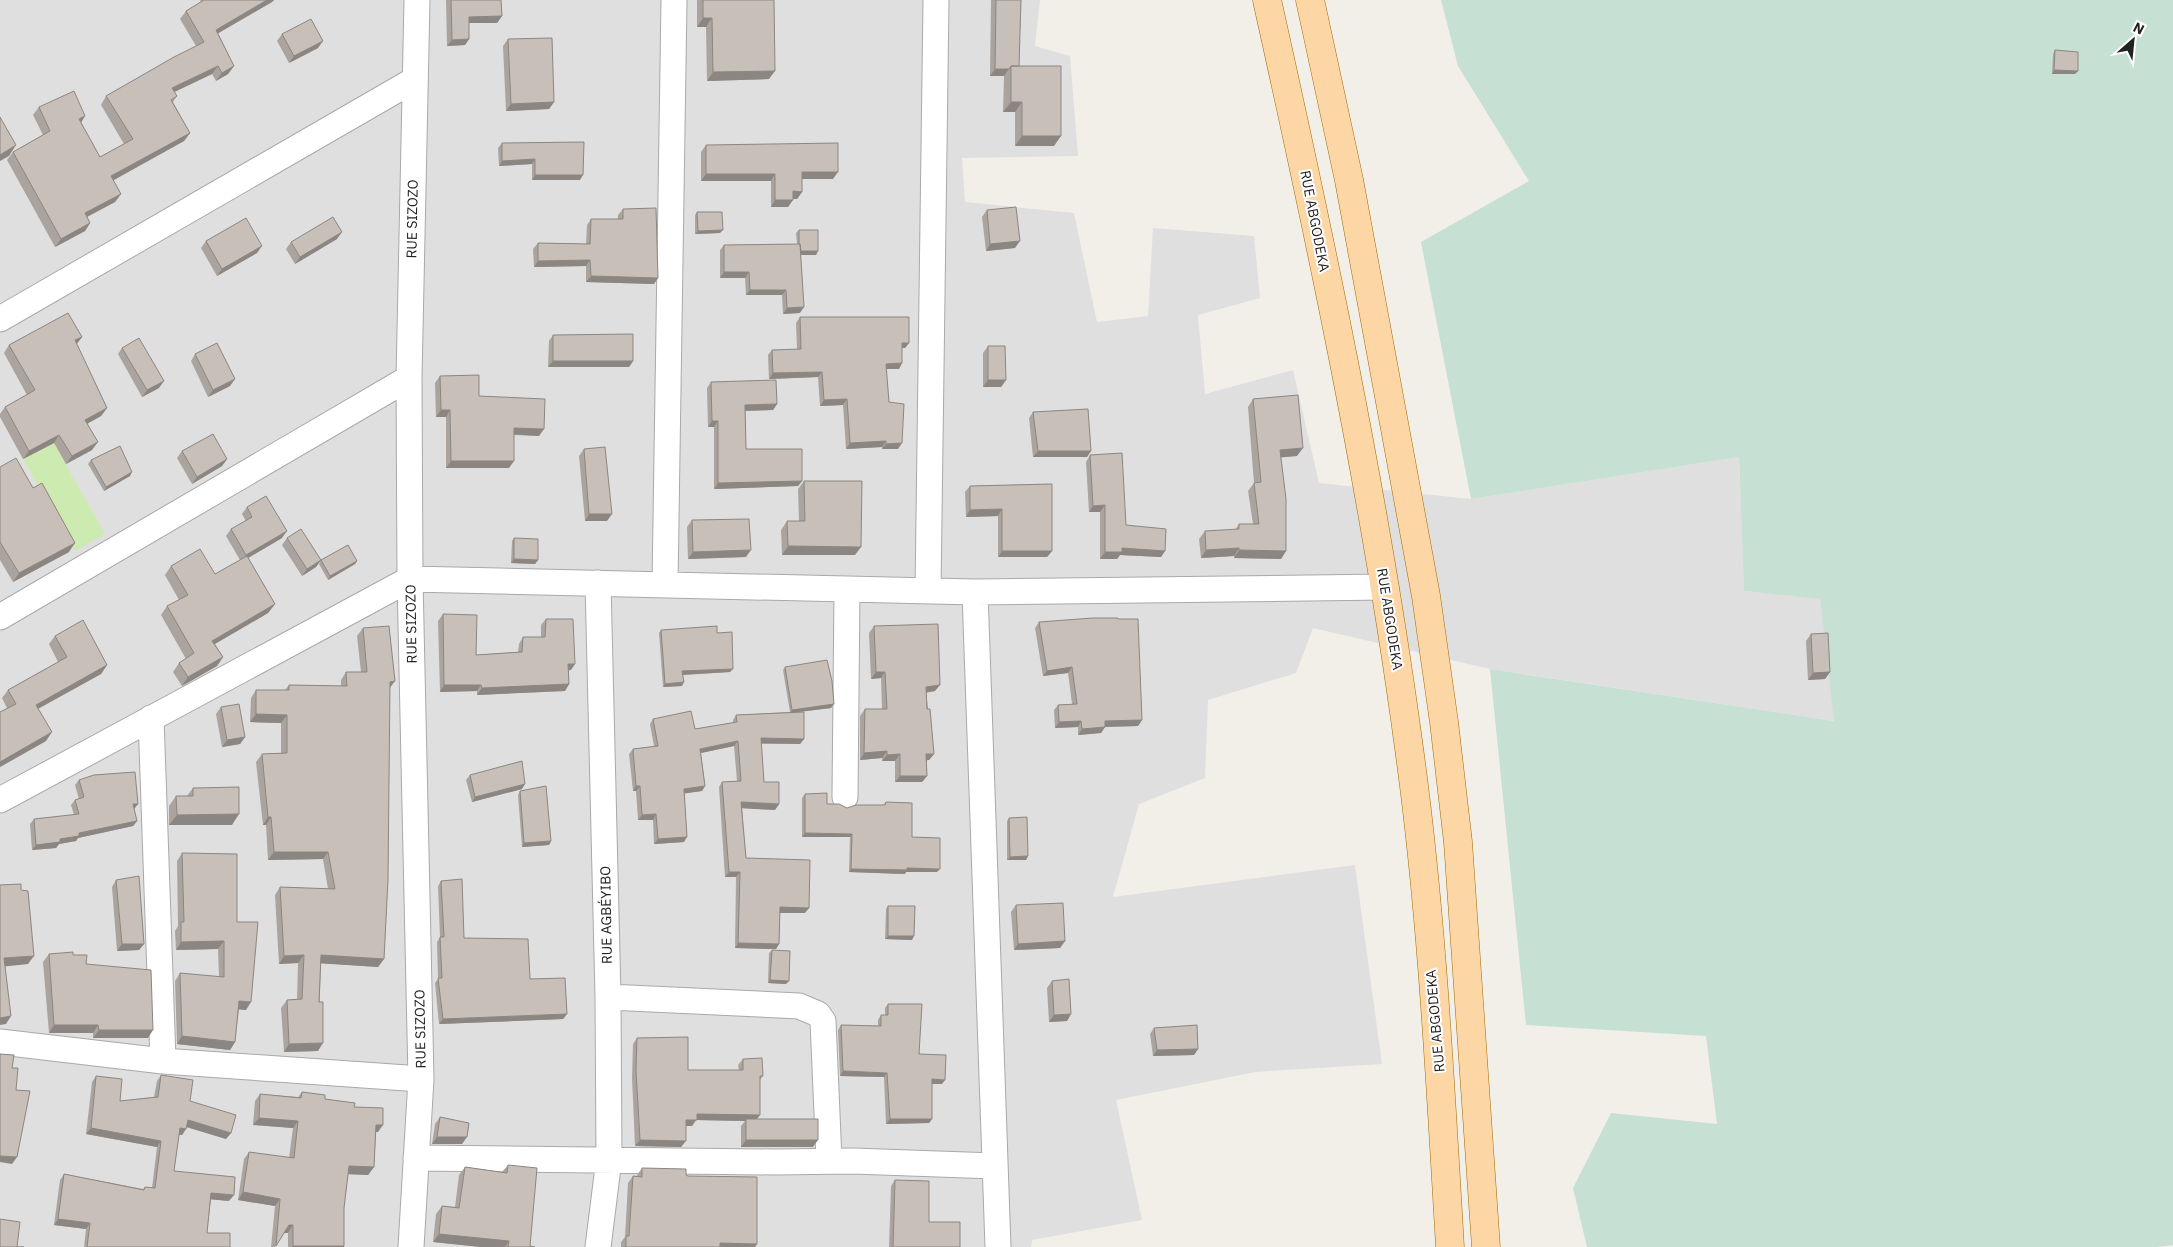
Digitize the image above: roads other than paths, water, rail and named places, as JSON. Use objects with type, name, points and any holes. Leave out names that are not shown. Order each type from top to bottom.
[{"type":"main road","name":"RUE ABGODEKA","points":[[1267,0],[1310,193],[1386,587],[1410,752],[1420,854],[1441,1099],[1450,1247]]},
{"type":"main road","points":[[1310,0],[1353,199],[1426,596],[1444,722],[1458,842],[1486,1247]]},
{"type":"street","name":"RUE SIZOZO","points":[[411,1247],[421,1079],[410,578],[409,378],[416,0]]},
{"type":"street","points":[[665,585],[674,0]]},
{"type":"street","points":[[928,591],[936,0]]},
{"type":"street","points":[[0,319],[414,80]]},
{"type":"street","points":[[0,617],[409,378]]},
{"type":"street","points":[[0,800],[410,578],[975,592],[1386,587]]},
{"type":"street","name":"RUE AGBÉYIBO","points":[[598,583],[608,997],[609,1159],[598,1247]]},
{"type":"street","points":[[845,797],[847,589]]},
{"type":"street","points":[[975,592],[998,1247]]},
{"type":"street","points":[[151,718],[163,1061]]},
{"type":"street","points":[[608,997],[799,1006],[818,1014],[823,1021],[824,1031],[829,1160]]},
{"type":"street","points":[[0,1042],[163,1061],[421,1079]]},
{"type":"street","points":[[416,1158],[775,1162],[829,1160],[995,1166]]}]
